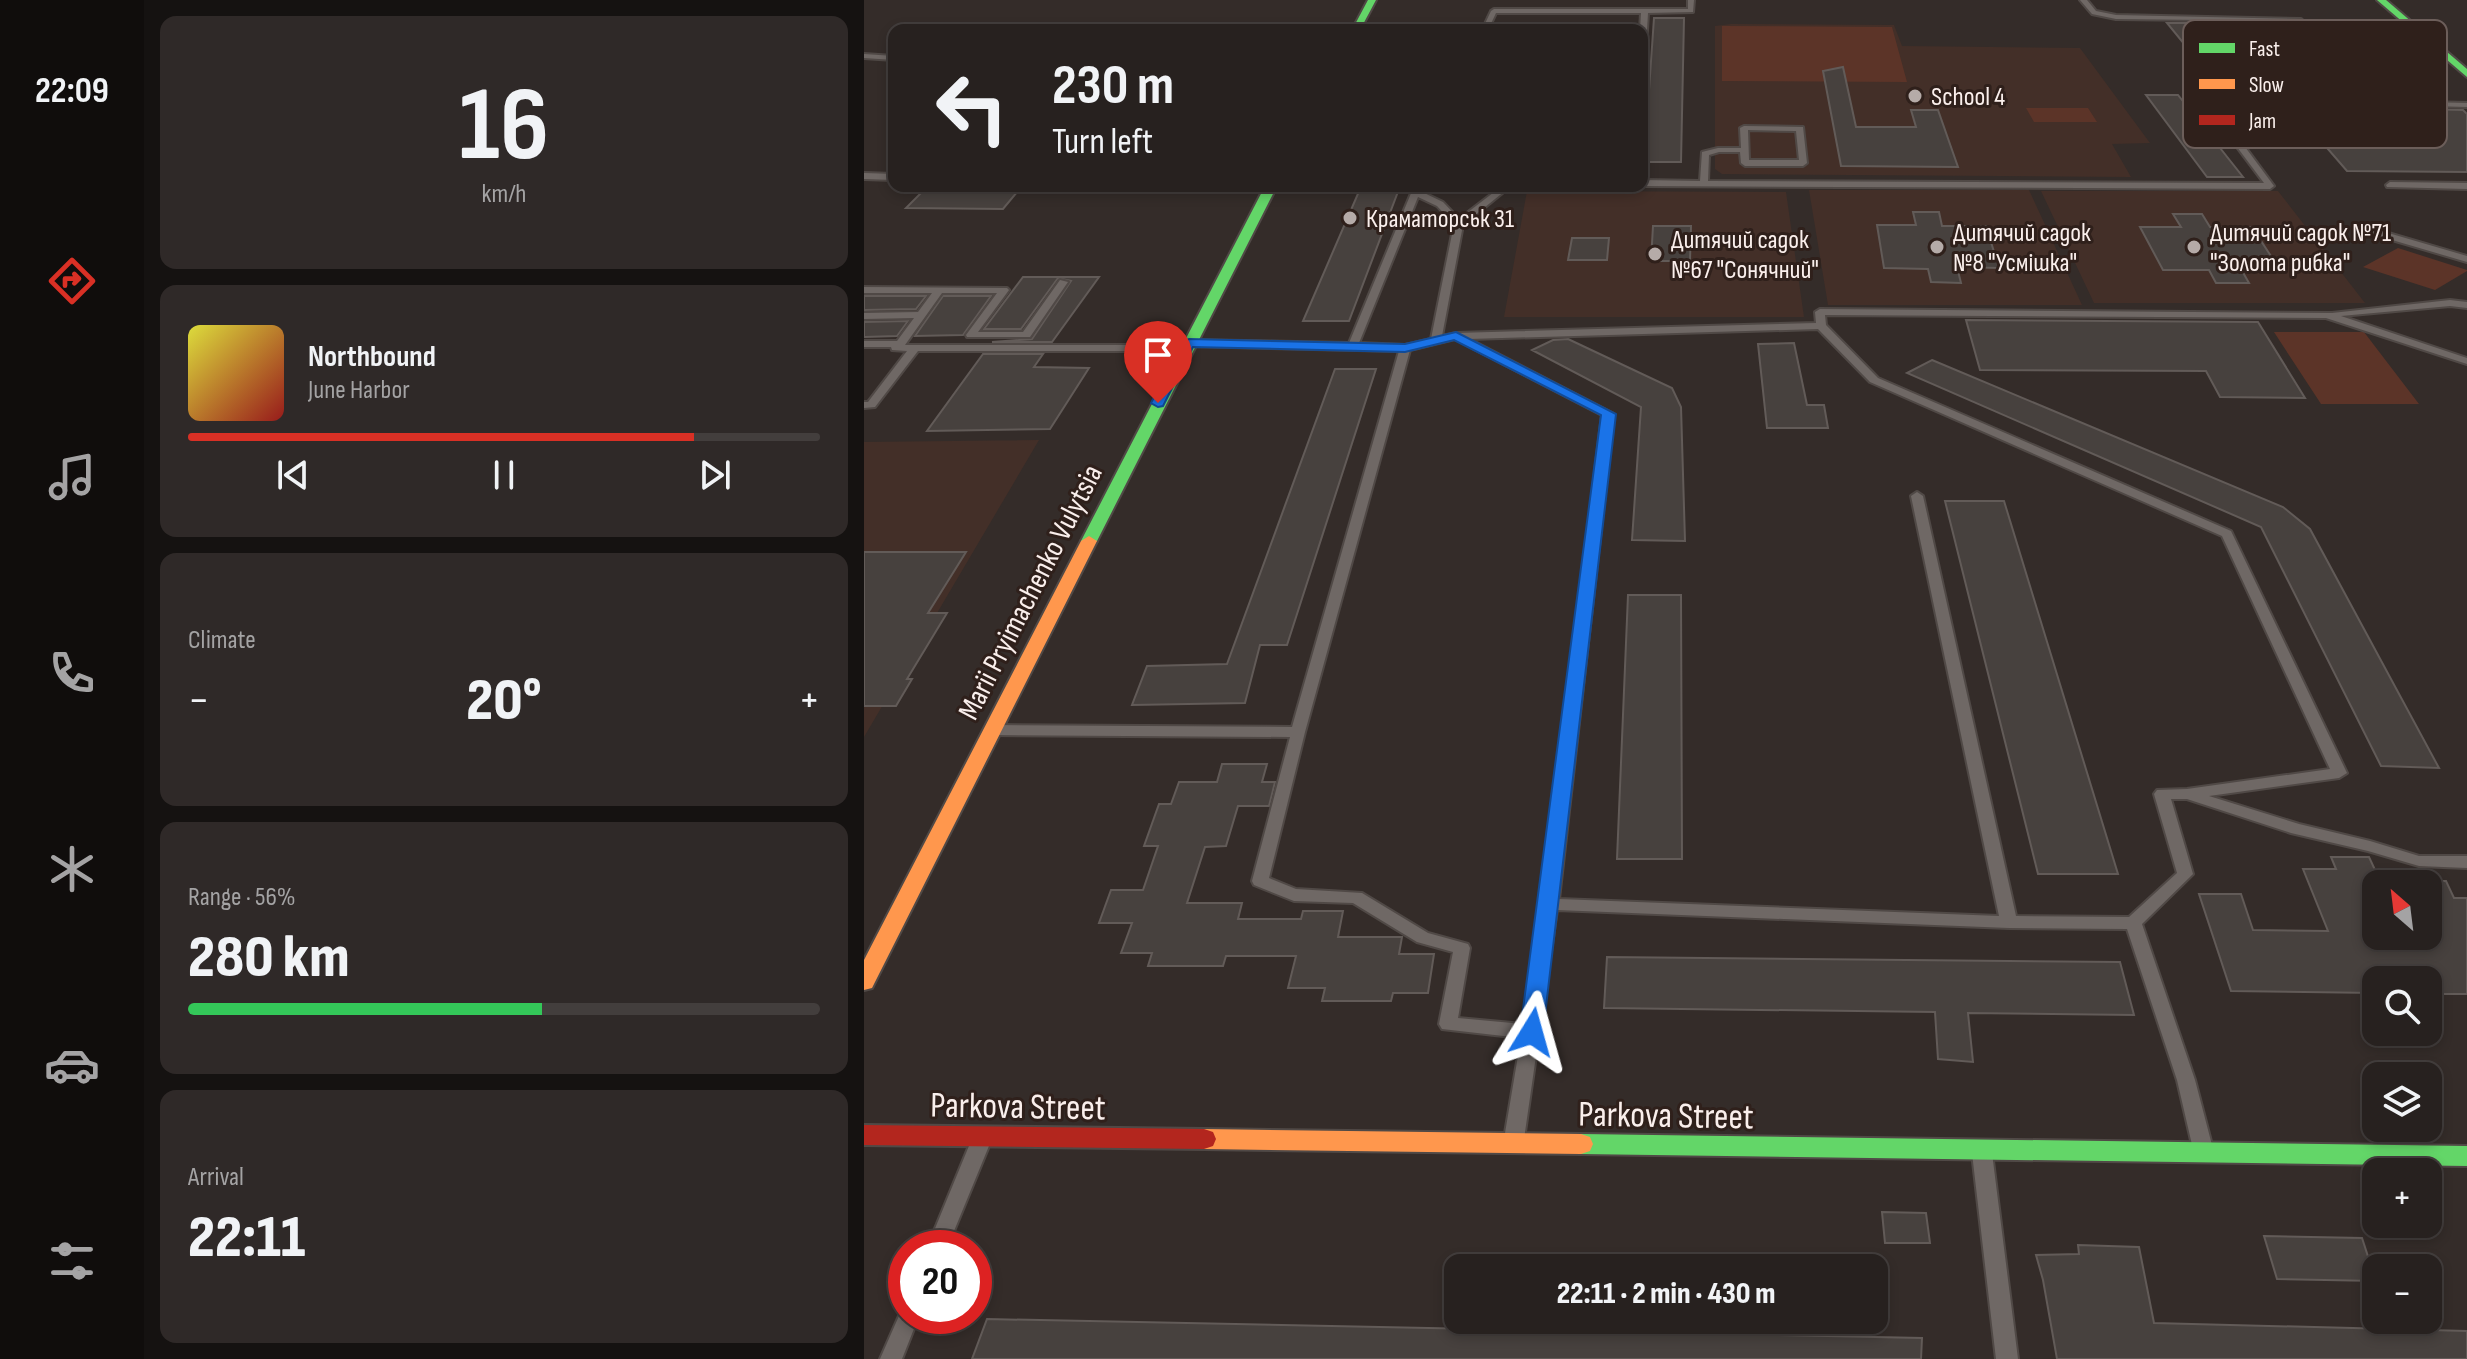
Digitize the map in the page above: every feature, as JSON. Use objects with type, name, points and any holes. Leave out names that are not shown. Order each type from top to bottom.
[{"type":"street","points":[[1359,24],[1372,0]]},
{"type":"street","points":[[2381,0],[2404,20]]},
{"type":"street","points":[[2447,57],[2467,74]]},
{"type":"street","name":"Marii Pryimachenko Vulytsia","points":[[864,982],[1268,192]]},
{"type":"street","name":"Parkova Street","points":[[864,1135],[2467,1156]]},
{"type":"lane","points":[[1488,24],[1494,11],[1691,11],[1691,0]]},
{"type":"lane","points":[[2083,0],[2094,13],[2116,17],[2299,20]]},
{"type":"lane","points":[[1644,24],[1645,11]]},
{"type":"lane","points":[[864,56],[888,58]]},
{"type":"lane","points":[[2447,104],[2467,105]]},
{"type":"lane","points":[[1744,128],[1800,129],[1803,163],[1745,163],[1744,150],[1744,128]]},
{"type":"lane","points":[[1648,183],[2270,186],[2242,148]]},
{"type":"lane","points":[[1704,183],[1705,154],[1718,150],[1744,150]]},
{"type":"lane","points":[[864,176],[888,177]]},
{"type":"lane","points":[[2390,185],[2467,186]]},
{"type":"lane","points":[[1353,346],[1416,192]]},
{"type":"lane","points":[[1422,192],[1440,204],[1459,224]]},
{"type":"lane","points":[[1436,339],[1459,224],[1499,192]]},
{"type":"lane","points":[[2361,228],[2467,259]]},
{"type":"lane","points":[[864,290],[1004,290],[971,335],[1026,335],[1063,282]]},
{"type":"lane","points":[[939,290],[896,348],[1187,345],[1405,348],[1456,336],[1821,326]]},
{"type":"lane","points":[[1550,904],[2009,922],[2133,923],[2185,874],[2162,794],[2187,794],[2339,773],[2227,534],[1874,380],[1821,326],[1820,312],[2327,315],[2450,303],[2467,305]]},
{"type":"lane","points":[[864,316],[921,315]]},
{"type":"lane","points":[[2327,315],[2467,361]]},
{"type":"lane","points":[[1456,336],[1608,414],[1550,904],[1513,1144]]},
{"type":"lane","points":[[864,344],[900,344]]},
{"type":"lane","points":[[864,405],[871,405],[915,348]]},
{"type":"lane","points":[[1405,348],[1298,732],[1260,881],[1294,895],[1356,897],[1423,938],[1462,948],[1448,1024],[1532,1032]]},
{"type":"lane","points":[[1917,496],[2009,922]]},
{"type":"lane","points":[[992,730],[1298,732]]},
{"type":"lane","points":[[2187,794],[2297,829],[2419,861],[2467,862]]},
{"type":"lane","points":[[2133,923],[2186,1080],[2204,1153]]},
{"type":"lane","points":[[944,1230],[983,1137]]},
{"type":"lane","points":[[1982,1150],[2007,1359]]},
{"type":"lane","points":[[891,1359],[901,1334]]},
{"type":"shaded area","name":"School 4","points":[[1894,25],[1902,46],[2080,48],[2150,143],[2112,144],[2131,177],[1722,174],[1715,169],[1715,26]]},
{"type":"shaded area","points":[[1722,26],[1892,27],[1907,82],[1722,81]]},
{"type":"shaded area","points":[[2026,108],[2088,108],[2097,122],[2034,122]]},
{"type":"shaded area","name":"Дитячий садок №8 \"Усмішка\"","points":[[1809,190],[2029,190],[2082,305],[1828,305]]},
{"type":"shaded area","name":"Дитячий садок №71 \"Золота рибка\"","points":[[2041,191],[2278,191],[2365,303],[2094,303]]},
{"type":"shaded area","name":"Дитячий садок №67 \"Сонячний\"","points":[[1527,192],[1786,192],[1804,317],[1504,317]]},
{"type":"shaded area","points":[[2398,248],[2467,271],[2435,290],[2363,267]]},
{"type":"shaded area","points":[[2274,332],[2364,332],[2419,404],[2321,404]]},
{"type":"shaded area","points":[[1039,440],[864,737],[864,442]]},
{"type":"building","points":[[1654,18],[1684,18],[1681,162],[1648,162]]},
{"type":"building","points":[[2167,23],[2183,23],[2183,43]]},
{"type":"building","points":[[1843,67],[1856,127],[1916,127],[1911,110],[1938,110],[1958,167],[1841,166],[1823,71]]},
{"type":"building","points":[[2146,95],[2178,95],[2183,101],[2183,145]]},
{"type":"building","points":[[2447,110],[2463,110],[2467,114],[2467,172],[2347,171],[2327,148],[2447,148]]},
{"type":"building","points":[[2185,148],[2220,148],[2243,177],[2207,177]]},
{"type":"building","points":[[922,192],[1017,192],[1003,209],[906,208]]},
{"type":"building","points":[[1359,192],[1398,192],[1349,321],[1303,321]]},
{"type":"building","points":[[1913,212],[1939,212],[1942,226],[1986,226],[1999,268],[1957,267],[1961,283],[1931,282],[1928,269],[1884,268],[1877,225],[1916,225]]},
{"type":"building","points":[[2173,214],[2202,214],[2210,227],[2252,227],[2280,270],[2241,269],[2249,283],[2216,283],[2209,270],[2163,270],[2140,227],[2181,227]]},
{"type":"building","points":[[1653,226],[1691,226],[1690,261],[1651,261]]},
{"type":"building","points":[[1572,238],[1609,238],[1607,260],[1568,260]]},
{"type":"building","points":[[1023,277],[1099,277],[1052,342],[992,342],[1032,339],[1071,281],[1058,278],[1021,329],[984,329]]},
{"type":"building","points":[[864,296],[926,296],[916,309],[864,310]]},
{"type":"building","points":[[943,296],[991,296],[963,335],[915,336]]},
{"type":"building","points":[[1966,320],[2258,322],[2305,398],[2220,397],[2206,371],[1980,370]]},
{"type":"building","points":[[908,321],[897,336],[864,337],[864,322]]},
{"type":"building","points":[[1568,339],[1672,388],[1681,407],[1685,541],[1632,540],[1641,407],[1532,350],[1553,340]]},
{"type":"building","points":[[1794,343],[1807,405],[1824,405],[1828,428],[1767,428],[1758,344]]},
{"type":"building","points":[[983,354],[1043,354],[1034,367],[1089,368],[1050,429],[927,431]]},
{"type":"building","points":[[1932,360],[2283,507],[2310,529],[2439,768],[2381,766],[2261,527],[1907,373]]},
{"type":"building","points":[[1335,369],[1376,369],[1287,645],[1260,645],[1245,703],[1132,705],[1147,666],[1227,664]]},
{"type":"building","points":[[1945,501],[2004,501],[2118,874],[2038,874]]},
{"type":"building","points":[[864,552],[966,552],[928,613],[947,613],[907,679],[912,679],[896,706],[864,706]]},
{"type":"building","points":[[1628,595],[1681,595],[1682,859],[1617,859]]},
{"type":"building","points":[[1222,764],[1267,764],[1262,782],[1275,782],[1269,806],[1238,806],[1226,846],[1205,847],[1187,903],[1242,903],[1238,919],[1301,919],[1303,911],[1343,911],[1338,937],[1402,937],[1399,954],[1434,954],[1428,993],[1393,993],[1391,1001],[1322,1001],[1325,988],[1288,988],[1296,956],[1226,956],[1223,966],[1148,966],[1152,953],[1121,953],[1132,923],[1099,923],[1111,890],[1143,890],[1158,846],[1144,846],[1159,804],[1171,804],[1179,782],[1217,782]]},
{"type":"building","points":[[2331,857],[2369,857],[2375,870],[2362,870],[2362,950],[2442,950],[2442,881],[2446,881],[2454,898],[2467,898],[2467,994],[2442,994],[2442,966],[2362,966],[2362,993],[2231,991],[2199,894],[2241,894],[2253,930],[2328,931],[2303,869],[2336,869]]},
{"type":"building","points":[[1607,957],[2120,962],[2134,1015],[1968,1013],[1973,1062],[1938,1059],[1935,1012],[1604,1008]]},
{"type":"building","points":[[1882,1212],[1926,1213],[1930,1243],[1885,1243]]},
{"type":"building","points":[[2264,1236],[2362,1238],[2367,1254],[2362,1254],[2362,1281],[2277,1279]]},
{"type":"building","points":[[2078,1245],[2139,1247],[2154,1323],[2362,1328],[2362,1334],[2467,1331],[2467,1359],[2057,1359],[2036,1255],[2079,1254]]},
{"type":"building","points":[[992,1319],[1444,1328],[1444,1334],[1922,1338],[1921,1359],[972,1359],[981,1334],[992,1334]]},
{"type":"traffic: fast","points":[[1359,24],[1372,0]]},
{"type":"traffic: fast","points":[[2381,0],[2404,20]]},
{"type":"traffic: fast","points":[[2447,57],[2467,74]]},
{"type":"traffic: fast","points":[[1089,541],[1268,192]]},
{"type":"traffic: fast","points":[[1581,1144],[2467,1156]]},
{"type":"traffic: slow","points":[[864,982],[1089,541]]},
{"type":"traffic: slow","points":[[1204,1139],[1581,1144]]},
{"type":"traffic: jam","points":[[864,1135],[1204,1139]]},
{"type":"place","name":"School 4","points":[[1915,96]]},
{"type":"place","name":"Краматорськ 31","points":[[1350,218]]},
{"type":"place","name":"Дитячий садок №8 \"Усмішка\"","points":[[1937,247]]},
{"type":"place","name":"Дитячий садок №71 \"Золота рибка\"","points":[[2194,247]]},
{"type":"place","name":"Дитячий садок №67 \"Сонячний\"","points":[[1655,254]]},
{"type":"route","points":[[1158,403],[1189,343],[1405,348],[1456,336],[1608,414],[1532,1032]]}]
